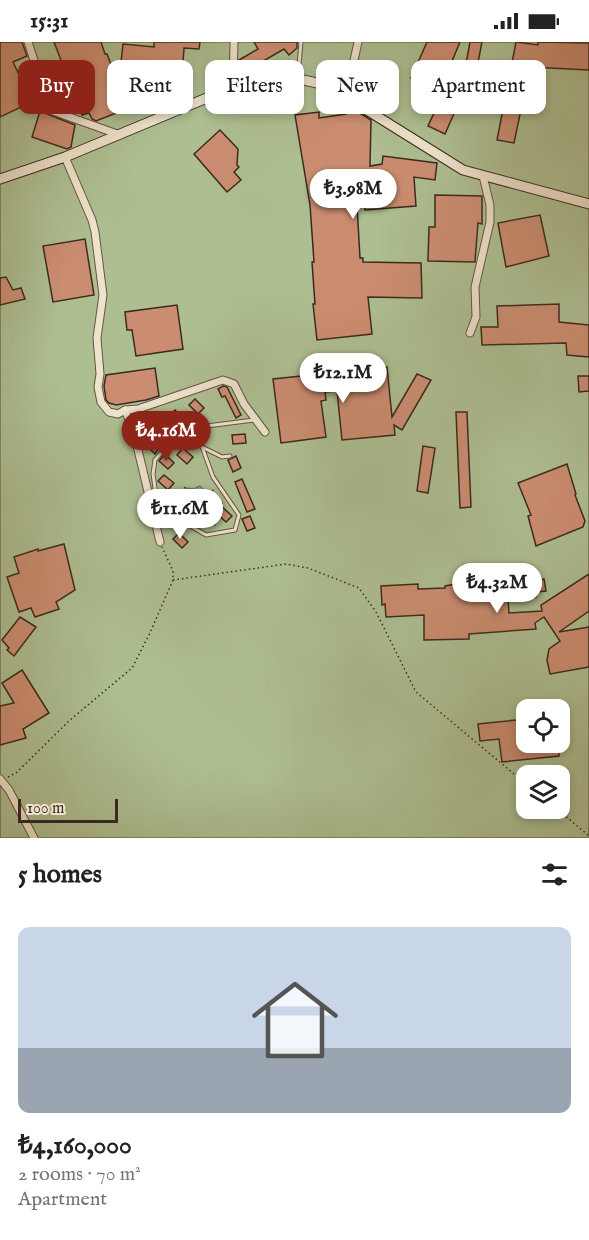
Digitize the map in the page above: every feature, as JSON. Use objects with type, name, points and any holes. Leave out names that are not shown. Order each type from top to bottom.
[{"type":"main road","points":[[0,179],[65,157],[205,99]]},
{"type":"main road","points":[[372,114],[463,171],[589,204]]},
{"type":"street","points":[[28,42],[41,82],[44,104],[50,110],[120,135]]},
{"type":"street","points":[[234,42],[234,60]]},
{"type":"street","points":[[354,60],[358,42]]},
{"type":"street","points":[[65,157],[95,231],[103,295],[97,338],[100,374],[98,387],[103,407],[109,412],[118,414],[125,410],[160,403],[224,380],[234,384],[254,420],[265,432]]},
{"type":"street","points":[[470,333],[476,316],[475,286],[490,222],[490,205],[483,176]]},
{"type":"street","points":[[125,410],[133,429],[160,542]]},
{"type":"street","points":[[1,780],[34,838]]},
{"type":"lane","points":[[300,60],[301,42]]},
{"type":"lane","points":[[199,427],[198,437],[213,477],[239,515],[235,530],[206,535],[164,511],[156,495],[153,474],[155,460],[182,429],[190,425],[199,427],[254,420]]},
{"type":"lane","points":[[202,447],[222,457],[230,456]]},
{"type":"path","points":[[162,429],[172,441]]},
{"type":"path","points":[[188,447],[198,437]]},
{"type":"path","points":[[185,487],[183,497],[204,501],[207,495],[219,486]]},
{"type":"path","points":[[210,523],[214,525],[217,533]]},
{"type":"path","points":[[1,780],[16,773],[70,720],[132,668],[150,635],[173,580],[173,571],[160,542]]},
{"type":"path","points":[[173,580],[286,564],[308,568],[359,588],[376,612],[416,692],[516,776]]},
{"type":"path","points":[[569,819],[589,836]]},
{"type":"green space","points":[[0,42],[589,42],[589,838],[0,838]]},
{"type":"shaded area","points":[[200,486],[205,491],[202,498],[186,493],[186,488],[194,489]]},
{"type":"building","points":[[0,42],[22,42],[27,56],[13,62],[18,73],[18,109],[0,117]]},
{"type":"building","points":[[54,42],[101,42],[109,60],[107,60],[107,114],[114,114],[96,121],[90,114],[95,114],[95,60],[61,60]]},
{"type":"building","points":[[154,42],[200,42],[199,49],[184,48],[183,60],[121,60],[123,44],[154,47]]},
{"type":"building","points":[[254,42],[297,42],[297,48],[289,55],[284,49],[265,60],[239,60],[258,49]]},
{"type":"building","points":[[427,42],[460,42],[452,60],[419,60]]},
{"type":"building","points":[[470,42],[482,42],[478,60],[467,60]]},
{"type":"building","points":[[516,42],[538,45],[538,42],[589,43],[589,70],[546,68],[546,60],[513,60]]},
{"type":"building","points":[[316,112],[319,114],[319,118],[361,114],[371,120],[370,166],[382,164],[383,156],[437,163],[435,180],[414,177],[416,206],[365,210],[364,190],[333,194],[335,207],[357,205],[360,258],[363,258],[363,262],[421,263],[422,298],[368,297],[372,334],[317,340],[313,304],[315,304],[312,262],[314,262],[310,205],[295,115]]},
{"type":"building","points":[[39,114],[48,114],[75,125],[71,147],[67,149],[32,137]]},
{"type":"building","points":[[434,114],[454,114],[445,134],[428,126]]},
{"type":"building","points":[[502,114],[520,114],[514,143],[497,140]]},
{"type":"building","points":[[220,130],[238,149],[237,165],[239,167],[234,172],[241,180],[227,192],[194,154]]},
{"type":"building","points":[[435,195],[482,196],[482,224],[478,223],[475,262],[428,261],[429,227],[435,227]]},
{"type":"building","points":[[540,215],[549,256],[506,267],[498,223]]},
{"type":"building","points":[[85,239],[94,295],[53,302],[43,246]]},
{"type":"building","points":[[6,277],[13,290],[21,288],[25,299],[0,305],[0,278]]},
{"type":"building","points":[[559,304],[559,322],[589,325],[589,357],[567,355],[566,343],[482,345],[481,327],[498,327],[497,306]]},
{"type":"building","points":[[177,305],[183,349],[136,356],[132,330],[127,330],[125,312]]},
{"type":"building","points":[[387,367],[392,417],[417,374],[431,380],[402,430],[394,425],[395,435],[342,440],[337,391],[325,392],[326,400],[321,401],[326,437],[281,443],[273,379]]},
{"type":"building","points":[[155,368],[159,396],[116,405],[106,400],[104,386],[106,375]]},
{"type":"building","points":[[578,376],[589,376],[589,391],[579,392]]},
{"type":"building","points":[[223,386],[227,387],[241,415],[236,418],[225,396],[222,397],[218,389]]},
{"type":"building","points":[[195,399],[204,408],[198,414],[189,405]]},
{"type":"building","points":[[175,410],[184,419],[178,425],[169,416]]},
{"type":"building","points":[[456,412],[467,412],[471,507],[460,508]]},
{"type":"building","points":[[154,415],[164,424],[158,431],[148,422]]},
{"type":"building","points":[[245,434],[246,443],[233,444],[232,435]]},
{"type":"building","points":[[150,437],[160,446],[155,454],[144,443]]},
{"type":"building","points":[[423,446],[435,448],[428,493],[417,491]]},
{"type":"building","points":[[183,448],[193,457],[187,464],[177,455]]},
{"type":"building","points":[[165,454],[174,463],[168,469],[159,461]]},
{"type":"building","points":[[236,456],[241,468],[233,472],[228,460]]},
{"type":"building","points":[[567,464],[585,521],[583,527],[536,546],[528,516],[531,515],[518,483]]},
{"type":"building","points":[[164,475],[174,483],[168,490],[158,481]]},
{"type":"building","points":[[242,479],[255,509],[247,512],[235,482]]},
{"type":"building","points":[[171,494],[193,513],[187,520],[165,500]]},
{"type":"building","points":[[213,494],[222,503],[220,505],[232,516],[226,522],[217,514],[206,525],[197,516],[210,502],[207,500]]},
{"type":"building","points":[[250,516],[255,528],[247,531],[242,519]]},
{"type":"building","points":[[179,533],[188,542],[182,548],[173,539]]},
{"type":"building","points":[[64,544],[75,590],[56,602],[59,609],[35,617],[31,608],[19,612],[7,577],[19,573],[14,557]]},
{"type":"building","points":[[589,574],[589,611],[559,632],[589,627],[589,667],[550,674],[547,660],[549,649],[560,641],[544,617],[535,623],[536,629],[469,634],[469,639],[424,640],[424,615],[386,617],[385,604],[382,605],[381,586],[418,584],[418,589],[445,588],[445,586],[468,582],[544,579],[546,591],[536,592],[536,597],[508,599],[509,613],[542,611],[541,605]]},
{"type":"building","points":[[20,617],[36,627],[14,656],[7,650],[9,648],[2,640]]},
{"type":"building","points":[[22,670],[49,713],[23,729],[26,738],[0,745],[0,706],[14,703],[2,683]]},
{"type":"building","points":[[516,720],[516,753],[559,753],[559,756],[502,762],[499,739],[480,741],[478,724]]}]
